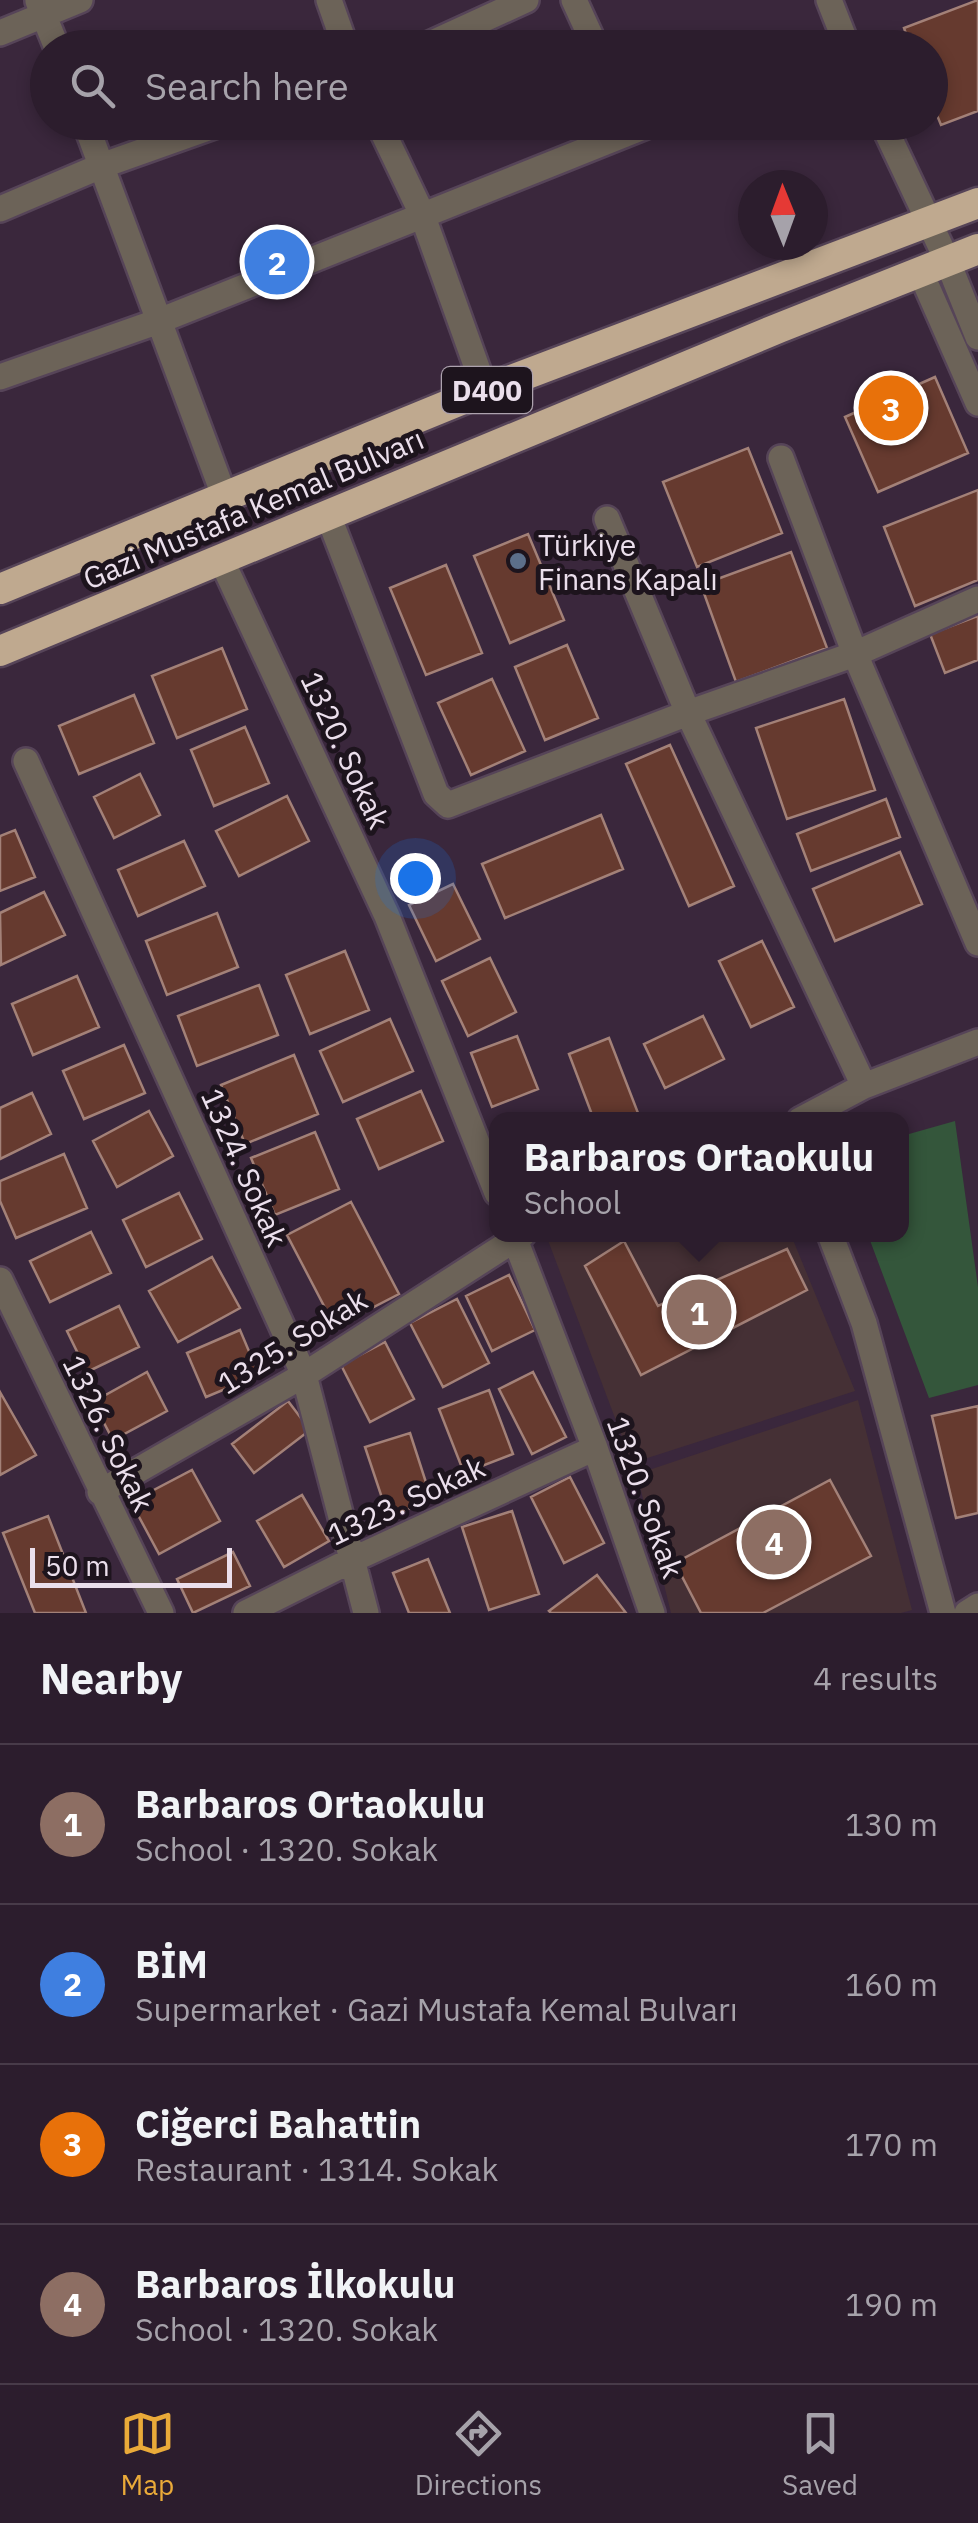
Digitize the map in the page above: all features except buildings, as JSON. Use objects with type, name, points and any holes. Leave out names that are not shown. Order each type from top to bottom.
[{"type":"highway","name":"Gazi Mustafa Kemal Bulvarı","points":[[0,588],[485,390],[978,202]]},
{"type":"highway","name":"Gazi Mustafa Kemal Bulvarı","points":[[0,651],[978,249]]},
{"type":"street","points":[[0,33],[41,7],[80,0]]},
{"type":"street","points":[[330,0],[340,30]]},
{"type":"street","points":[[460,30],[526,0]]},
{"type":"street","points":[[574,0],[588,30]]},
{"type":"street","points":[[829,0],[839,30]]},
{"type":"street","points":[[92,140],[225,498]]},
{"type":"street","points":[[0,209],[174,140]]},
{"type":"street","points":[[387,140],[422,214],[485,390]]},
{"type":"street","points":[[0,378],[158,321],[604,140]]},
{"type":"street","points":[[890,140],[928,222],[933,266],[978,403]]},
{"type":"street","points":[[933,266],[978,338]]},
{"type":"street","points":[[782,458],[855,654],[978,943]]},
{"type":"street","points":[[328,515],[436,794],[448,805],[855,654],[978,600]]},
{"type":"street","points":[[606,518],[688,713],[864,1086]]},
{"type":"street","name":"1320. Sokak","points":[[221,560],[388,916],[489,1176]]},
{"type":"street","name":"1324. Sokak","points":[[26,761],[304,1375],[366,1613]]},
{"type":"street","points":[[815,1112],[864,1086],[978,1042]]},
{"type":"street","name":"1325. Sokak","points":[[100,1492],[304,1375],[507,1242]]},
{"type":"street","name":"1320. Sokak","points":[[518,1242],[652,1613]]},
{"type":"street","points":[[833,1242],[864,1323],[943,1613]]},
{"type":"street","name":"1326. Sokak","points":[[0,1280],[161,1613]]},
{"type":"street","name":"1323. Sokak","points":[[246,1613],[595,1448]]},
{"type":"street","points":[[966,1613],[978,1606]]},
{"type":"shaded area","points":[[549,1242],[794,1242],[855,1391],[632,1463]]},
{"type":"shaded area","points":[[858,1400],[912,1610],[671,1613],[637,1474]]},
{"type":"green space","points":[[955,1121],[978,1287],[978,1385],[929,1398],[871,1242],[909,1242],[909,1134]]},
{"type":"place","name":"BİM","points":[[277,262]]},
{"type":"place","name":"Ciğerci Bahattin","points":[[891,408]]},
{"type":"place","name":"Türkiye Finans Kapalı","points":[[518,561]]},
{"type":"place","name":"Barbaros Ortaokulu","points":[[699,1312]]},
{"type":"place","name":"Barbaros İlkokulu","points":[[774,1542]]}]
